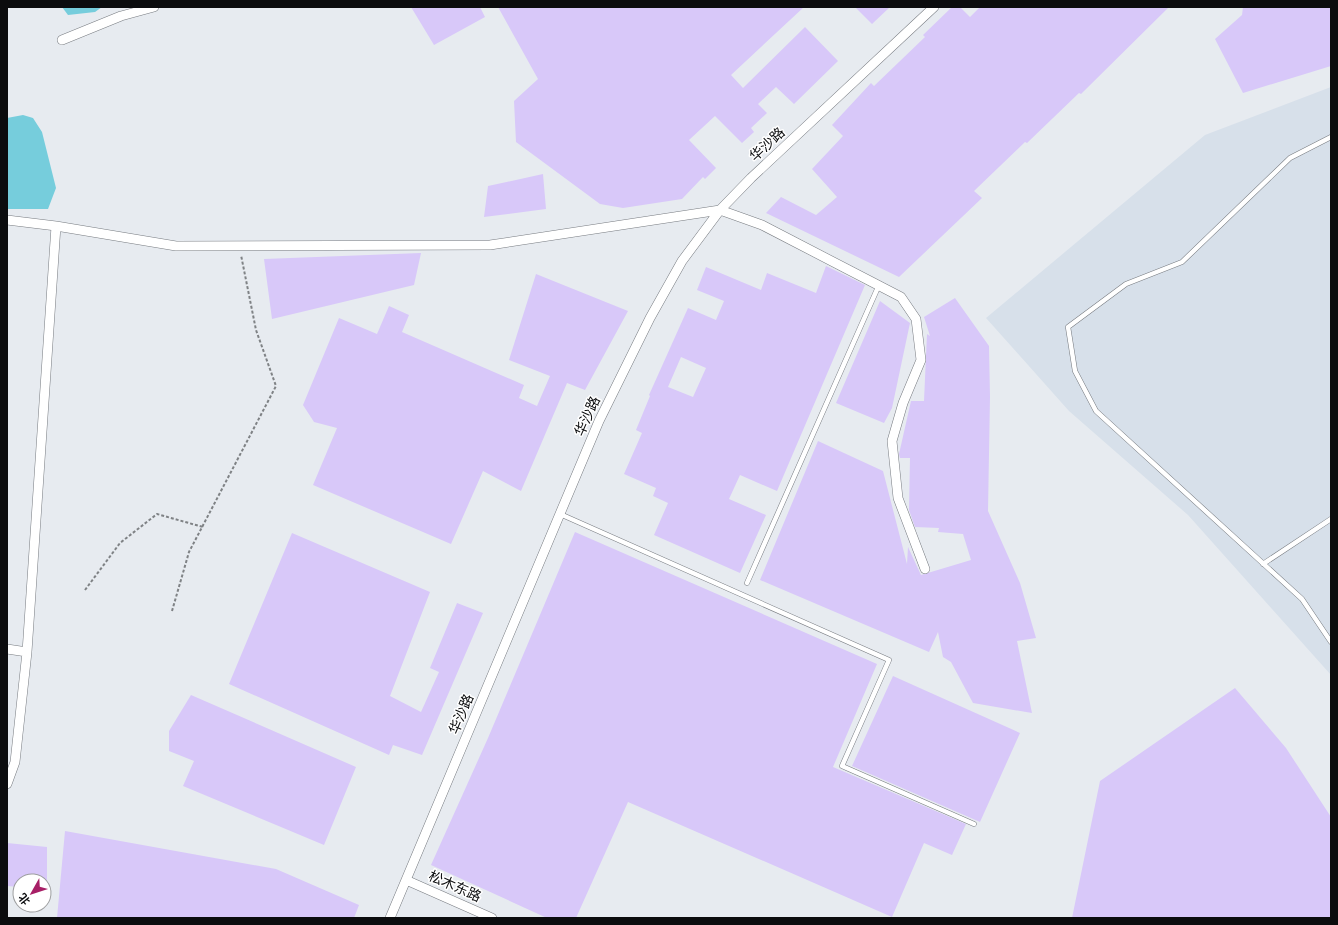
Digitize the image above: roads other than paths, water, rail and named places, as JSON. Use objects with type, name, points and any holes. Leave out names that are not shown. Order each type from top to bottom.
[{"type":"street","points":[[121,16],[135,7]]},
{"type":"street","points":[[62,40],[121,16],[154,7]]},
{"type":"street","name":"华沙路","points":[[390,918],[599,421],[650,318],[682,261],[720,210],[751,178],[934,7]]},
{"type":"street","points":[[7,220],[56,226],[176,246],[490,245],[720,210],[762,225],[901,297],[916,319],[921,360],[903,403],[892,441],[898,498],[925,568]]},
{"type":"street","points":[[7,784],[15,762],[27,652],[56,226]]},
{"type":"street","points":[[7,649],[27,652]]},
{"type":"street","name":"松木东路","points":[[406,880],[492,918]]},
{"type":"lane","points":[[1331,137],[1290,158],[1182,262],[1126,284],[1068,327],[1075,371],[1096,411],[1302,599],[1331,642]]},
{"type":"lane","points":[[747,583],[879,285]]},
{"type":"lane","points":[[560,514],[889,660],[842,766],[974,824]]},
{"type":"lane","points":[[1263,564],[1331,519]]},
{"type":"water","points":[[62,7],[102,7],[95,12],[68,15]]},
{"type":"water","points":[[23,115],[33,118],[42,132],[56,188],[48,209],[7,209],[7,118]]}]
